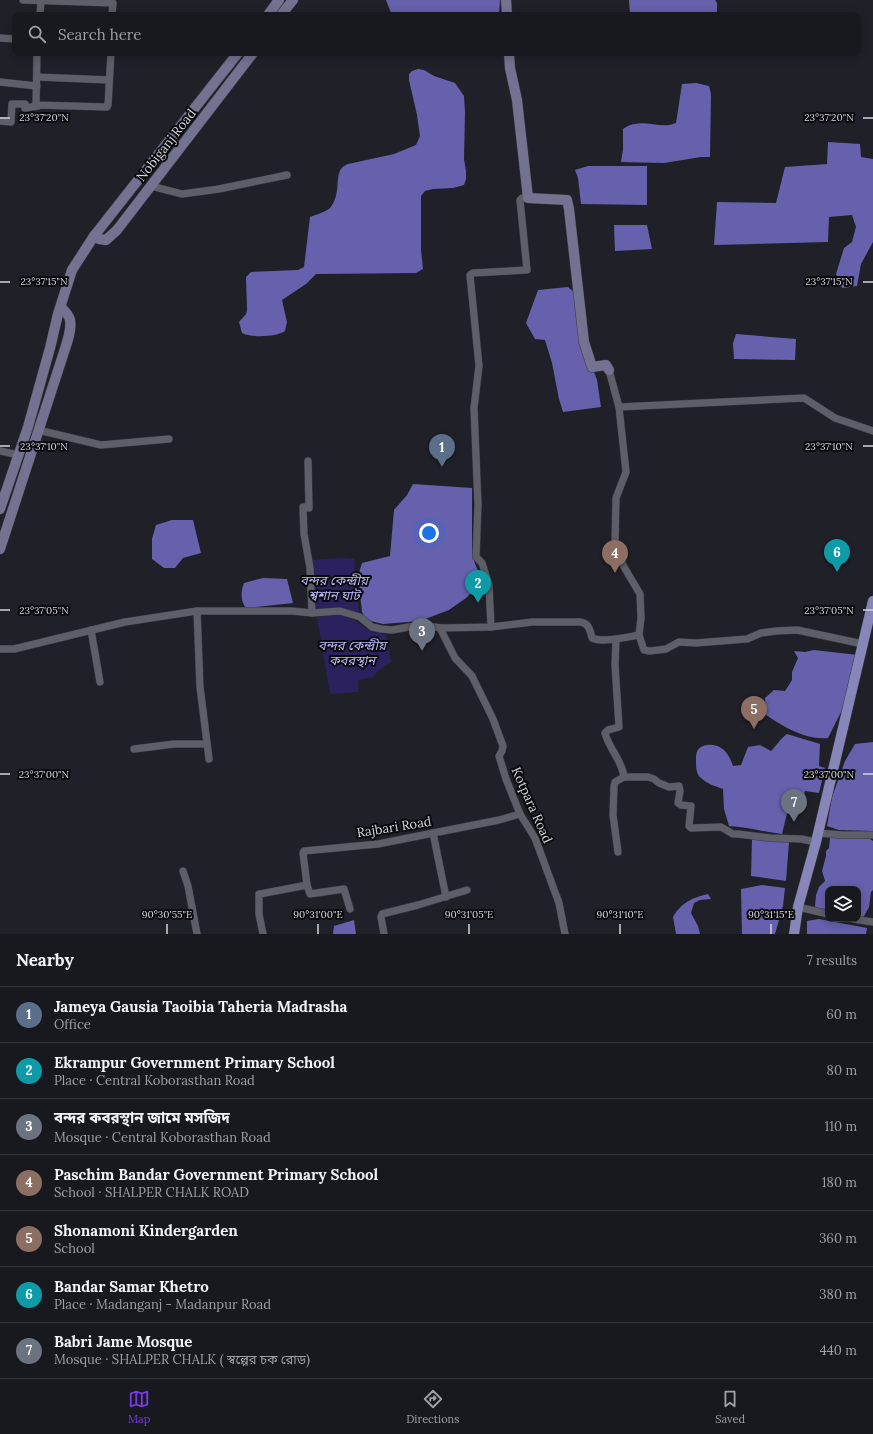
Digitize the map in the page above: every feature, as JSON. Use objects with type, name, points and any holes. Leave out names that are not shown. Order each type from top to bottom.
[{"type":"main road","points":[[270,12],[279,0]]},
{"type":"main road","points":[[283,12],[293,0]]},
{"type":"main road","points":[[506,0],[507,12]]},
{"type":"main road","name":"Nobiganj Road","points":[[0,509],[18,455],[72,270],[94,236],[236,56]]},
{"type":"main road","name":"Nobiganj Road","points":[[94,236],[106,240],[111,236],[251,56]]},
{"type":"main road","points":[[509,56],[510,68],[517,100],[528,198],[567,200],[584,342],[592,367],[606,365],[609,370]]},
{"type":"main road","points":[[0,549],[63,355],[70,328],[68,314],[61,307]]},
{"type":"main road","points":[[39,385],[51,389]]},
{"type":"main road","points":[[794,934],[798,907],[817,838],[873,602]]},
{"type":"street","points":[[23,0],[113,2],[112,12]]},
{"type":"street","points":[[40,12],[41,0]]},
{"type":"street","points":[[0,38],[12,39]]},
{"type":"street","points":[[38,56],[36,105],[38,106]]},
{"type":"street","points":[[0,121],[11,122],[12,104],[25,104],[25,108],[38,106],[106,107],[108,105],[111,56]]},
{"type":"street","points":[[37,77],[110,80]]},
{"type":"street","points":[[0,82],[37,86]]},
{"type":"street","points":[[151,186],[182,194],[219,189],[287,175]]},
{"type":"street","points":[[491,627],[489,584],[482,563],[476,557],[478,505],[474,408],[479,366],[470,275],[473,273],[527,270],[520,200],[522,198],[528,198]]},
{"type":"street","points":[[609,370],[619,406],[626,472],[616,498],[615,544],[624,567],[640,594],[642,618],[639,635],[644,650],[650,651],[666,649],[679,642],[696,643],[714,640],[747,639],[761,633],[797,630],[863,644]]},
{"type":"street","points":[[619,406],[804,398],[835,418],[873,431]]},
{"type":"street","points":[[38,430],[101,445],[169,439]]},
{"type":"street","points":[[0,451],[18,455]]},
{"type":"street","points":[[308,461],[309,508],[303,507],[304,534],[310,568],[312,613]]},
{"type":"street","points":[[0,649],[14,649],[125,622],[197,610],[292,610],[312,613],[340,611],[360,618],[372,627],[392,630],[420,625],[440,628],[491,627],[532,622],[580,622],[588,625],[592,638],[596,640],[616,639],[639,635]]},
{"type":"street","points":[[197,610],[200,687],[209,759]]},
{"type":"street","name":"Kotpara Road","points":[[440,628],[455,658],[472,676],[494,719],[503,746],[499,756],[506,779],[520,814],[536,838],[559,903],[565,934]]},
{"type":"street","points":[[91,630],[100,682]]},
{"type":"street","points":[[616,639],[615,665],[619,727],[608,730],[605,734],[621,766],[624,777]]},
{"type":"street","points":[[134,749],[174,744],[207,744]]},
{"type":"street","points":[[618,852],[613,814],[614,786],[615,782],[624,777],[648,777],[664,785],[679,786],[680,791],[678,803],[681,805],[691,806],[689,826],[691,828],[721,827],[733,834],[771,838],[801,839],[843,835],[873,835]]},
{"type":"street","name":"Rajbari Road","points":[[307,885],[304,851],[378,844],[499,820],[520,814]]},
{"type":"street","points":[[433,833],[446,897]]},
{"type":"street","points":[[184,871],[197,934]]},
{"type":"street","points":[[263,934],[259,914],[259,894],[307,885],[310,894],[344,889],[350,910]]},
{"type":"street","points":[[384,934],[381,917],[382,914],[467,890]]},
{"type":"street","points":[[798,907],[825,913]]},
{"type":"street","points":[[861,920],[873,922]]},
{"type":"green space","name":"বন্দর কেন্দ্রীয় শ্বশান ঘাট","points":[[342,558],[354,559],[359,614],[313,609],[311,560]]},
{"type":"green space","name":"বন্দর কেন্দ্রীয় কবরস্থান","points":[[342,615],[356,621],[370,631],[386,635],[391,662],[379,670],[373,677],[358,680],[358,692],[330,694],[317,617]]},
{"type":"shaded area","points":[[386,0],[500,0],[499,12],[391,12]]},
{"type":"shaded area","points":[[629,0],[715,0],[717,3],[717,12],[630,12]]},
{"type":"shaded area","points":[[418,69],[455,83],[464,96],[465,112],[464,159],[466,179],[464,185],[453,188],[425,191],[421,196],[421,250],[423,269],[416,273],[316,274],[306,284],[282,300],[287,322],[285,331],[276,335],[264,336],[252,336],[242,333],[239,322],[246,314],[247,310],[246,277],[251,272],[298,270],[304,267],[310,217],[330,208],[336,198],[338,177],[342,168],[348,164],[394,154],[416,145],[420,136],[409,74]]},
{"type":"shaded area","points":[[696,83],[709,86],[711,94],[710,157],[664,163],[621,162],[623,149],[623,129],[632,124],[640,123],[671,125],[676,123],[682,84]]},
{"type":"shaded area","points":[[828,142],[860,144],[861,157],[873,159],[873,242],[861,264],[857,286],[842,288],[836,274],[844,248],[852,242],[856,227],[852,215],[829,217],[828,242],[714,245],[717,202],[776,203],[785,167],[827,164]]},
{"type":"shaded area","points":[[588,166],[647,166],[647,205],[581,204],[578,178],[575,170]]},
{"type":"shaded area","points":[[614,225],[647,225],[652,249],[615,251]]},
{"type":"shaded area","points":[[568,287],[581,298],[585,348],[597,380],[601,407],[563,412],[552,363],[545,340],[535,339],[526,323],[538,290]]},
{"type":"shaded area","points":[[736,334],[796,339],[795,360],[734,359],[733,343]]},
{"type":"shaded area","points":[[413,484],[472,488],[472,554],[483,582],[466,598],[449,610],[420,621],[383,624],[371,621],[365,618],[362,612],[358,576],[362,563],[390,556],[394,510],[407,495]]},
{"type":"shaded area","points":[[172,520],[193,520],[201,553],[183,558],[175,568],[164,568],[152,559],[152,539],[156,525]]},
{"type":"shaded area","points":[[263,578],[287,579],[293,603],[246,608],[242,596],[244,583]]},
{"type":"shaded area","points":[[814,650],[858,655],[842,710],[828,738],[803,735],[787,728],[766,715],[765,698],[774,690],[785,691],[792,680],[792,672],[798,658],[794,651],[805,652]]},
{"type":"shaded area","points":[[787,734],[820,744],[819,766],[825,768],[819,793],[805,791],[801,806],[789,805],[782,834],[729,826],[724,809],[723,789],[706,782],[698,774],[696,768],[696,757],[698,749],[707,745],[720,747],[727,753],[733,766],[741,765],[748,747],[760,745],[771,751]]},
{"type":"shaded area","points":[[873,742],[873,831],[839,830],[827,826],[832,797],[845,761],[855,744]]},
{"type":"shaded area","points":[[871,836],[870,839],[873,841],[873,890],[871,892],[869,907],[863,918],[861,918],[861,886],[825,886],[825,912],[818,910],[815,906],[816,895],[819,887],[825,881],[822,871],[826,851],[829,848],[830,838]]},
{"type":"shaded area","points":[[756,839],[789,842],[786,881],[751,876],[752,840]]},
{"type":"shaded area","points":[[762,885],[785,888],[783,906],[775,934],[742,934],[741,889]]},
{"type":"shaded area","points":[[708,894],[711,899],[700,900],[694,903],[691,913],[698,926],[700,934],[676,934],[673,917],[676,912],[688,901]]},
{"type":"shaded area","points":[[819,919],[825,920],[825,922],[835,922],[867,928],[866,934],[807,934],[807,921]]},
{"type":"shaded area","points":[[354,920],[356,934],[333,934],[334,926]]},
{"type":"place","name":"Jameya Gausia Taoibia Taheria Madrasha","points":[[442,467]]},
{"type":"place","name":"Bandar Samar Khetro","points":[[837,572]]},
{"type":"place","name":"Paschim Bandar Government Primary School","points":[[615,573]]},
{"type":"place","name":"Ekrampur Government Primary School","points":[[478,603]]},
{"type":"place","name":"বন্দর কবরস্থান জামে মসজিদ","points":[[422,651]]},
{"type":"place","name":"Shonamoni Kindergarden","points":[[754,729]]},
{"type":"place","name":"Babri Jame Mosque","points":[[794,822]]}]
